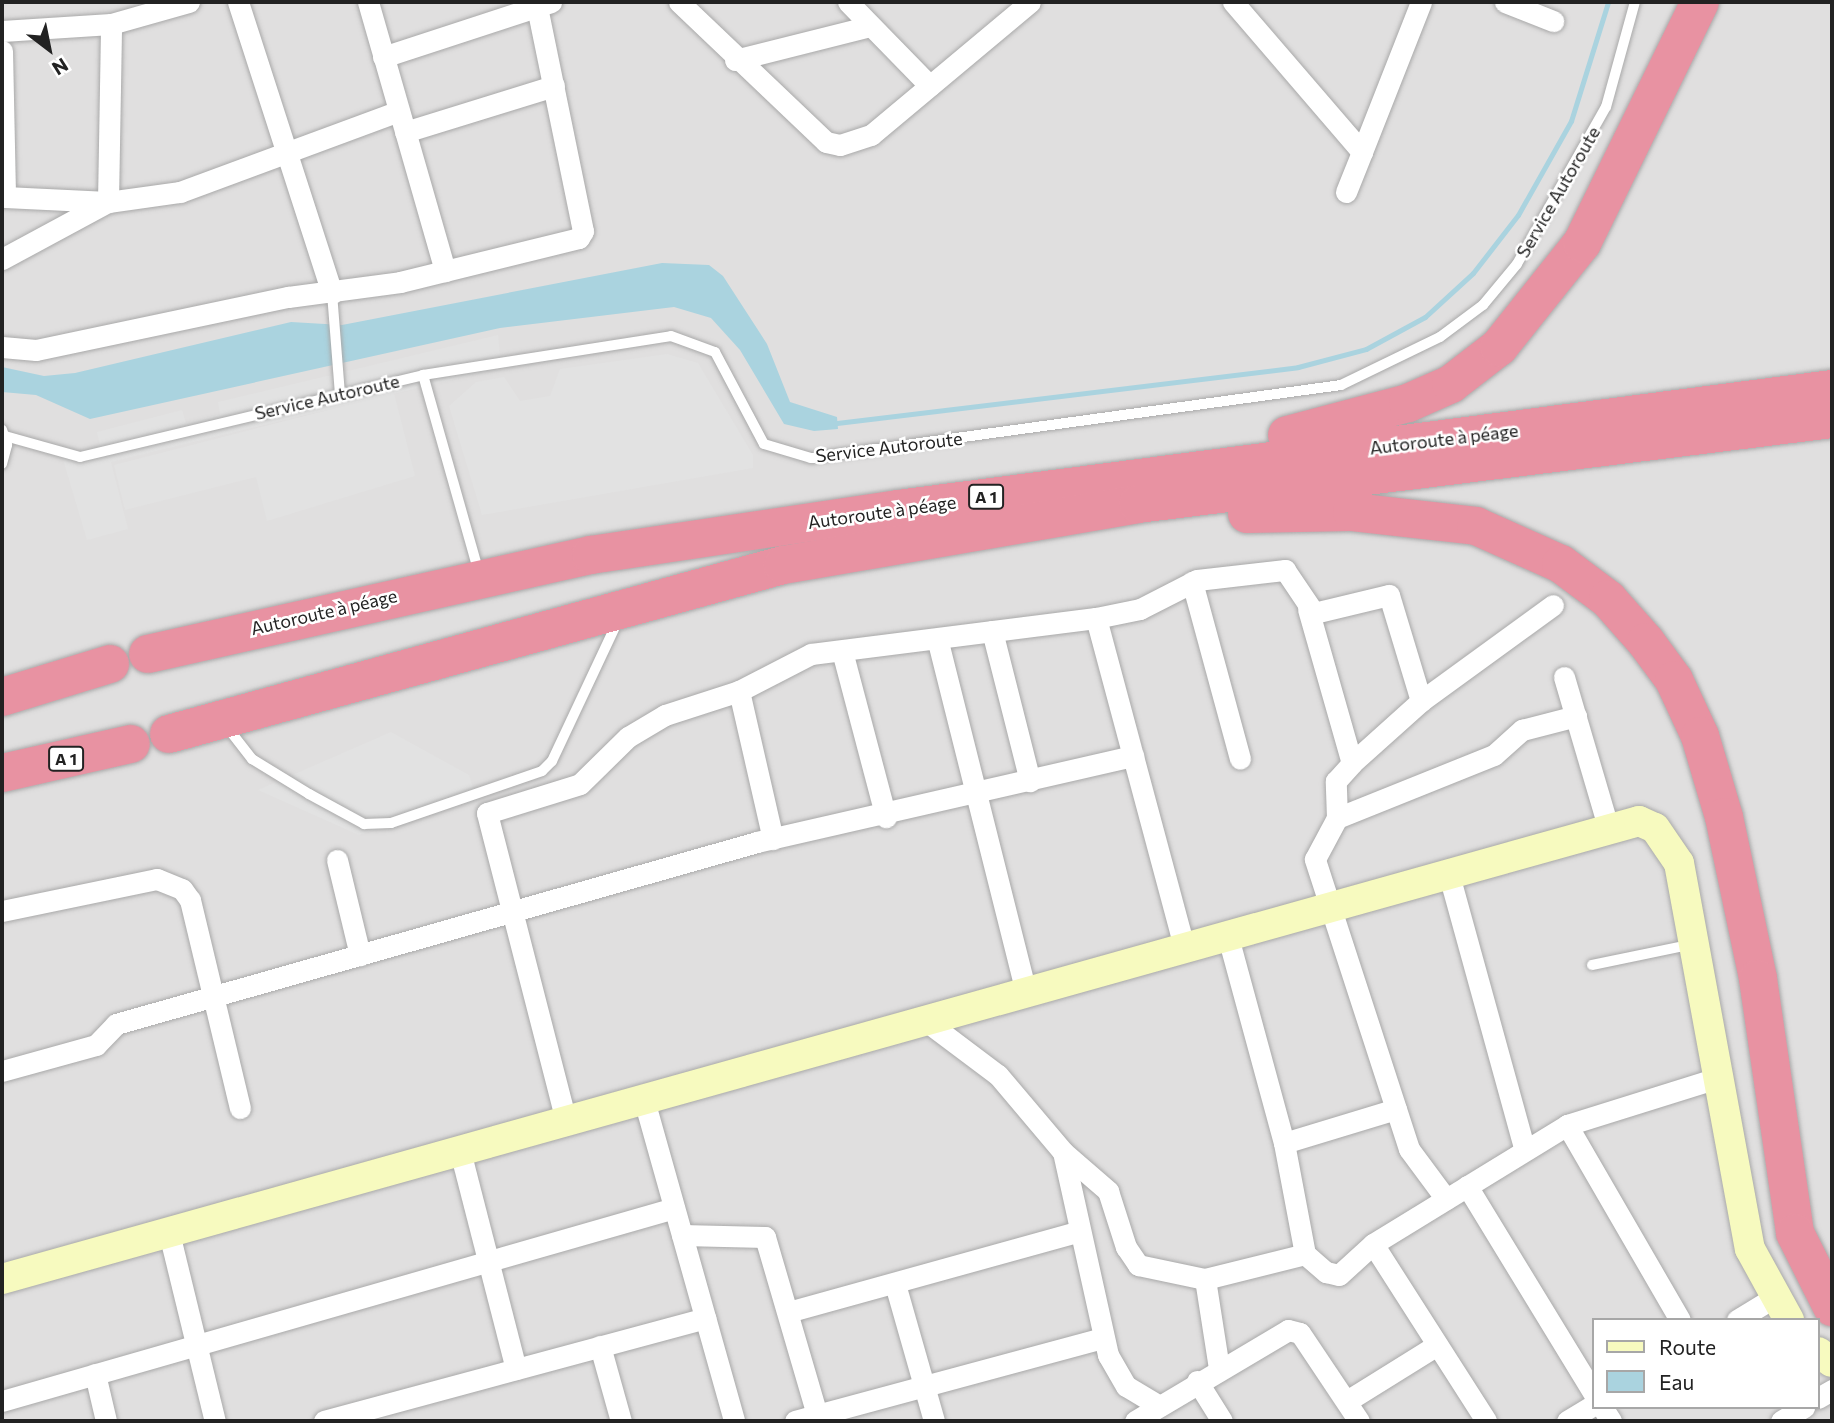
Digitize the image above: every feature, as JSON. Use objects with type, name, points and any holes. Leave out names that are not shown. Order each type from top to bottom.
[{"type":"highway","points":[[898,509],[1357,422],[1451,384],[1499,347],[1582,243],[1700,2]]},
{"type":"highway","name":"Autoroute à péage","points":[[148,654],[480,576],[898,509],[1832,389]]},
{"type":"highway","name":"A 1","points":[[169,734],[223,722],[626,603],[783,565],[1139,505],[1832,419]]},
{"type":"highway","points":[[934,540],[1275,512],[1433,517],[1514,538],[1608,598],[1674,680],[1700,736],[1758,979],[1795,1233],[1832,1307]]},
{"type":"highway","points":[[9,691],[110,664]]},
{"type":"highway","name":"A 1","points":[[2,774],[131,744]]},
{"type":"street","points":[[2,31],[111,24],[158,8],[189,2]]},
{"type":"street","points":[[238,2],[332,293]]},
{"type":"street","points":[[368,2],[445,271]]},
{"type":"street","points":[[679,2],[735,60],[826,142],[840,145],[871,135],[1030,2]]},
{"type":"street","points":[[848,2],[930,86]]},
{"type":"street","points":[[1233,2],[1362,152]]},
{"type":"street","points":[[1346,192],[1421,2]]},
{"type":"street","points":[[1505,2],[1553,21]]},
{"type":"street","points":[[2,347],[36,350],[332,293],[445,271],[582,235],[554,86],[544,4],[500,10],[383,57]]},
{"type":"street","points":[[108,202],[111,24]]},
{"type":"street","points":[[735,60],[870,26]]},
{"type":"street","points":[[2,51],[3,197],[108,202],[180,192],[286,150],[399,111]]},
{"type":"street","points":[[405,132],[554,86]]},
{"type":"street","points":[[2,259],[108,202]]},
{"type":"street","points":[[566,1121],[487,813],[580,783],[628,737],[665,715],[739,691],[811,654],[938,642],[992,631],[1096,618],[1140,609],[1192,582],[1285,570],[1308,609],[1352,763]]},
{"type":"street","points":[[1192,582],[1240,759]]},
{"type":"street","points":[[1308,609],[1322,612],[1389,595],[1421,701]]},
{"type":"street","points":[[1446,1199],[1409,1149],[1315,859],[1336,818],[1336,781],[1352,763],[1421,701],[1553,605]]},
{"type":"street","points":[[1096,618],[1185,948]]},
{"type":"street","points":[[992,631],[1030,781]]},
{"type":"street","points":[[938,642],[1026,993]]},
{"type":"street","points":[[842,652],[886,817]]},
{"type":"street","points":[[1564,677],[1609,830]]},
{"type":"street","points":[[739,691],[773,839]]},
{"type":"street","points":[[1336,818],[1494,755],[1521,730],[1576,716]]},
{"type":"street","points":[[2,1071],[96,1045],[116,1024],[773,839],[886,817],[1133,756]]},
{"type":"street","points":[[2,1279],[1639,821],[1667,842],[1679,863],[1750,1249],[1781,1309],[1745,1318]]},
{"type":"street","points":[[337,860],[360,955]]},
{"type":"street","points":[[1449,875],[1525,1150]]},
{"type":"street","points":[[2,911],[157,879],[169,883],[190,900],[210,997],[240,1108]]},
{"type":"street","points":[[1228,937],[1284,1143],[1305,1254],[1326,1272],[1339,1275],[1373,1244],[1567,1125],[1720,1077]]},
{"type":"street","points":[[926,1021],[998,1075],[1063,1152],[1108,1191],[1126,1247],[1138,1265],[1205,1279],[1305,1254]]},
{"type":"street","points":[[644,1100],[734,1421]]},
{"type":"street","points":[[1284,1143],[1396,1109]]},
{"type":"street","points":[[1567,1125],[1679,1318]]},
{"type":"street","points":[[460,1151],[516,1369]]},
{"type":"street","points":[[1063,1152],[1077,1232],[1102,1338],[1126,1386],[1159,1406]]},
{"type":"street","points":[[1467,1186],[1592,1391]]},
{"type":"street","points":[[2,1401],[674,1209]]},
{"type":"street","points":[[788,1312],[1077,1232]]},
{"type":"street","points":[[169,1233],[215,1421]]},
{"type":"street","points":[[682,1235],[765,1237],[817,1415]]},
{"type":"street","points":[[1373,1244],[1486,1421]]},
{"type":"street","points":[[1205,1279],[1219,1368]]},
{"type":"street","points":[[895,1284],[934,1421]]},
{"type":"street","points":[[324,1421],[705,1318]]},
{"type":"street","points":[[1135,1421],[1197,1381],[1288,1330],[1300,1334],[1359,1421]]},
{"type":"street","points":[[794,1421],[1102,1338]]},
{"type":"street","points":[[1347,1401],[1437,1345]]},
{"type":"street","points":[[600,1346],[621,1421]]},
{"type":"street","points":[[95,1374],[106,1421]]},
{"type":"street","points":[[1197,1381],[1222,1421]]},
{"type":"street","points":[[1567,1421],[1592,1406]]},
{"type":"lane","name":"Service Autoroute","points":[[3,433],[80,457],[423,375],[644,339],[688,339],[722,362],[764,444],[811,458],[1341,385],[1440,337],[1483,304],[1517,264],[1606,107],[1635,2]]},
{"type":"lane","points":[[332,293],[340,394]]},
{"type":"lane","points":[[423,375],[480,576]]},
{"type":"lane","points":[[2,464],[3,433]]},
{"type":"lane","points":[[223,722],[252,759],[309,794],[364,824],[391,823],[541,771],[552,761],[626,603]]},
{"type":"lane","points":[[1592,965],[1696,944]]},
{"type":"shaded area","points":[[2,2],[1832,2],[1832,1421],[2,1421]]},
{"type":"shaded area","points":[[498,335],[501,368],[111,462],[128,529],[87,540],[62,456],[100,446],[97,432],[182,410],[186,423],[220,414],[218,402]]},
{"type":"shaded area","points":[[667,354],[698,363],[753,455],[753,468],[482,515],[449,406],[476,382],[504,377],[520,401],[550,396],[560,369]]},
{"type":"shaded area","points":[[394,393],[415,476],[267,521],[256,477],[125,510],[114,465]]},
{"type":"shaded area","points":[[391,732],[469,775],[477,799],[359,835],[258,790]]},
{"type":"water","points":[[662,263],[709,265],[723,276],[767,344],[790,402],[837,417],[838,429],[814,431],[784,424],[740,350],[711,318],[674,307],[500,328],[90,419],[36,395],[2,392],[2,367],[44,376],[75,373],[291,322],[342,325]]},
{"type":"waterway","points":[[837,423],[1298,367],[1366,349],[1425,317],[1473,273],[1518,215],[1571,121],[1608,2]]}]
